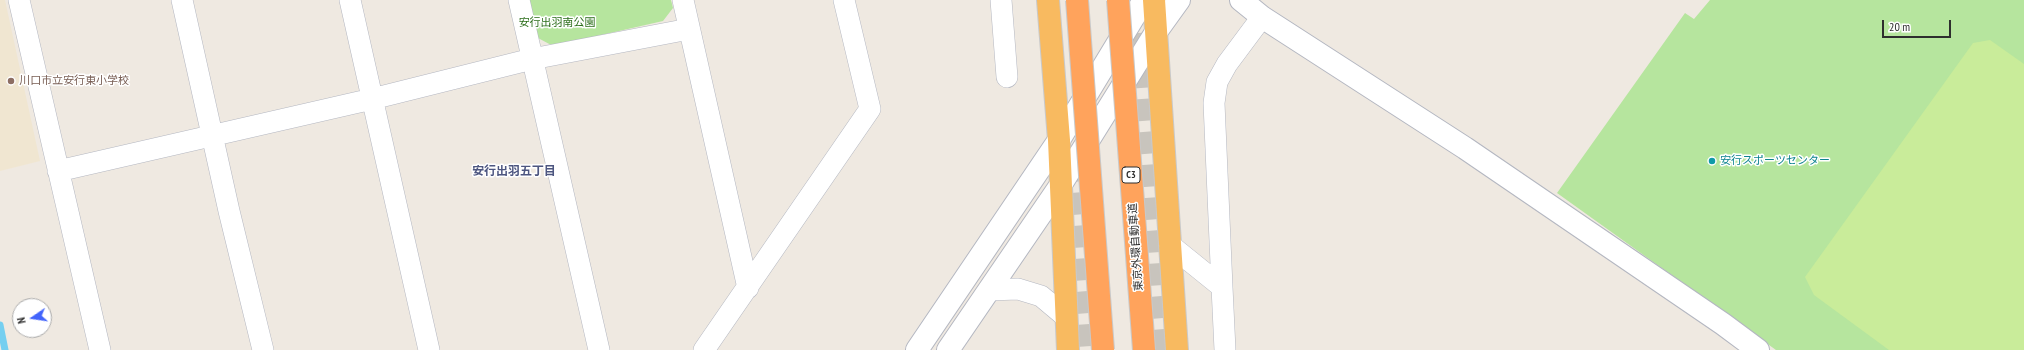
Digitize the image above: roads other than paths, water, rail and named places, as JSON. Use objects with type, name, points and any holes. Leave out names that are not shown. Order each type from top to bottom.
[{"type":"highway","points":[[1048,0],[1058,140],[1068,350]]},
{"type":"highway","points":[[1078,0],[1103,350]]},
{"type":"highway","name":"東京外環自動車道","points":[[1118,0],[1144,350]]},
{"type":"highway","points":[[1154,0],[1178,350]]},
{"type":"street","points":[[19,0],[100,350]]},
{"type":"street","points":[[182,0],[214,134],[229,211],[264,350]]},
{"type":"street","points":[[350,0],[429,350]]},
{"type":"street","points":[[519,0],[599,350]]},
{"type":"street","points":[[683,0],[748,288]]},
{"type":"street","points":[[704,350],[870,109],[844,0]]},
{"type":"street","points":[[1002,0],[1007,77]]},
{"type":"street","points":[[917,350],[1058,140],[1144,0]]},
{"type":"street","points":[[948,350],[1060,186],[1156,32],[1179,0]]},
{"type":"street","points":[[1242,0],[1262,18],[1465,148],[1723,324],[1758,350]]},
{"type":"street","points":[[1225,350],[1214,103],[1217,82],[1227,64],[1262,18]]},
{"type":"street","points":[[58,171],[372,99],[532,59],[689,28]]},
{"type":"street","points":[[1170,244],[1222,287]]},
{"type":"street","points":[[989,290],[1018,288],[1041,296],[1066,317]]},
{"type":"waterway","points":[[0,325],[5,350]]},
{"type":"tunnel","points":[[1138,0],[1164,350]]},
{"type":"tunnel","points":[[1070,160],[1084,350]]},
{"type":"place","name":"川口市立安行東小学校","points":[[11,81]]},
{"type":"place","name":"安行スポーツセンター","points":[[1712,161]]},
{"type":"district","name":"安行出羽五丁目","points":[[514,172]]},
{"type":"park label","name":"安行出羽南公園","points":[[557,23]]}]
